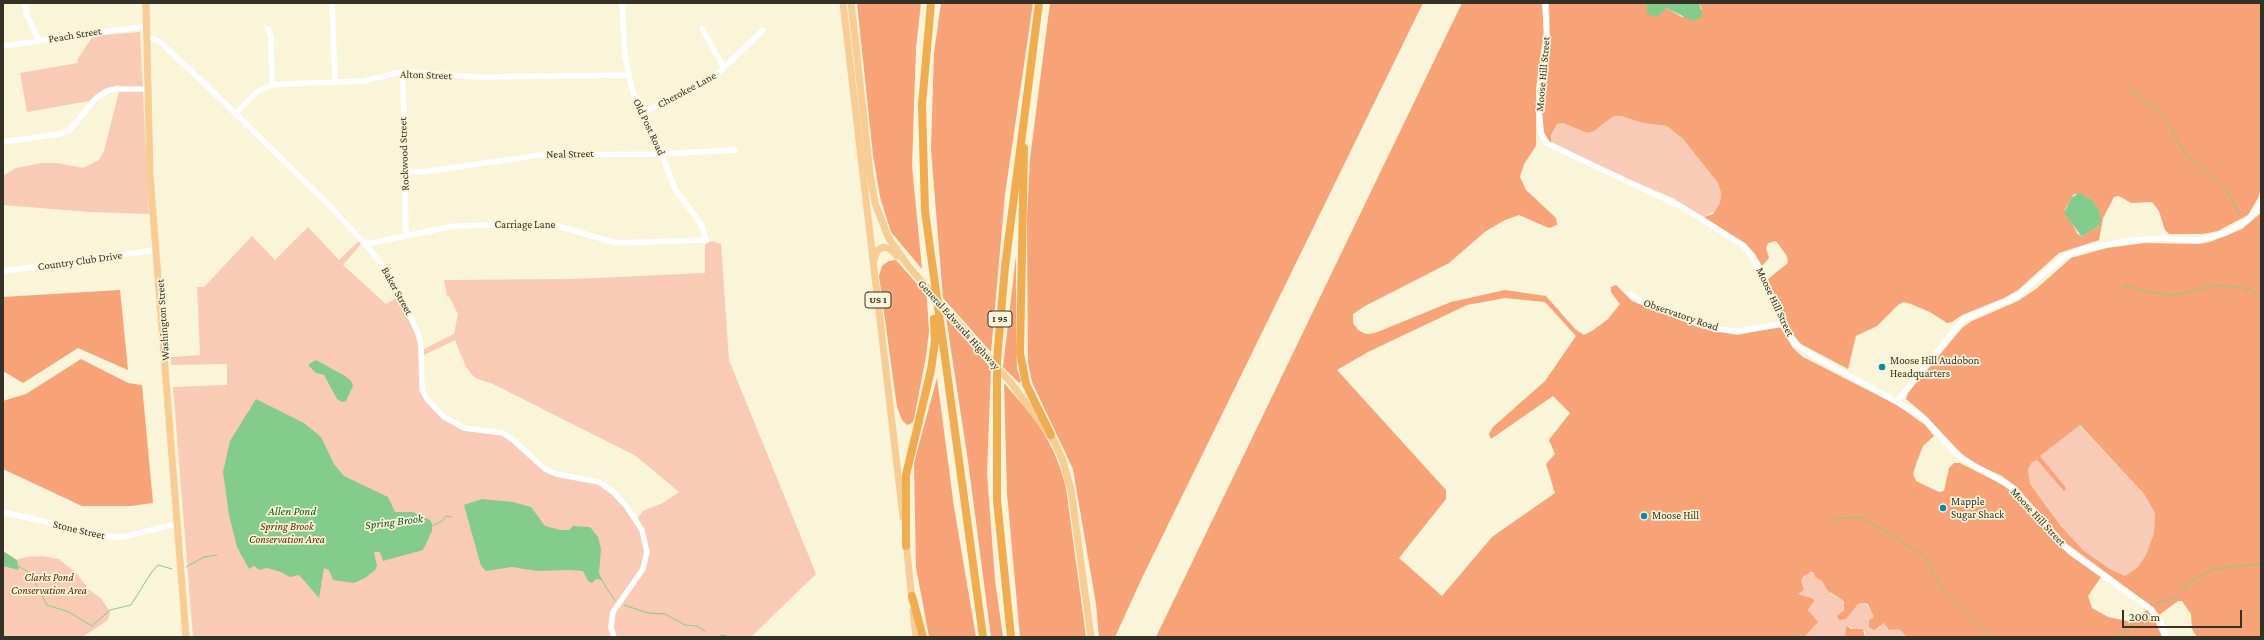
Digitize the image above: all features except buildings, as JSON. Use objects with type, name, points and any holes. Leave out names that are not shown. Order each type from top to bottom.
[{"type":"highway","points":[[931,3],[923,91],[922,148],[927,226],[983,637]]},
{"type":"highway","name":"I 95","points":[[1011,637],[997,500],[996,377],[1005,267],[1039,3]]},
{"type":"highway","points":[[1023,123],[1020,357],[1026,384],[1051,435]]},
{"type":"highway","points":[[906,546],[906,469],[931,370],[935,341],[936,297]]},
{"type":"highway","points":[[912,596],[923,637]]},
{"type":"main road","name":"Washington Street","points":[[146,3],[150,175],[186,637]]},
{"type":"main road","name":"US 1","points":[[843,3],[916,637]]},
{"type":"main road","name":"General Edwards Highway","points":[[850,3],[870,174],[875,203],[888,237],[909,267],[1012,384],[1051,435],[1063,461],[1071,490],[1091,637]]},
{"type":"main road","points":[[874,264],[877,251],[885,247],[892,250],[909,267]]},
{"type":"street","points":[[26,3],[26,13],[39,41]]},
{"type":"street","points":[[332,3],[335,82]]},
{"type":"street","name":"Old Post Road","points":[[622,3],[628,75],[633,93],[662,154],[675,189],[701,224],[706,240]]},
{"type":"street","name":"Moose Hill Street","points":[[1545,3],[1547,44],[1541,78],[1539,113],[1541,133],[1544,141],[1608,174],[1680,206],[1743,246],[1757,264],[1782,324],[1798,347],[1897,401],[1926,420],[1957,455],[2015,490],[2070,552],[2146,605],[2161,622],[2166,637]]},
{"type":"street","name":"Peach Street","points":[[3,46],[147,26]]},
{"type":"street","points":[[702,28],[724,68]]},
{"type":"street","points":[[268,29],[271,38],[272,85]]},
{"type":"street","name":"Cherokee Lane","points":[[642,113],[714,77],[763,30]]},
{"type":"street","name":"Baker Street","points":[[147,37],[159,41],[331,207],[366,244],[389,274],[415,325],[422,346],[422,390],[427,399],[444,417],[464,428],[503,433],[550,472],[599,482],[613,492],[631,513],[645,537],[646,560],[638,578],[613,612],[611,627],[614,637]]},
{"type":"street","name":"Alton Street","points":[[235,114],[258,91],[272,85],[364,81],[403,73],[478,77],[628,75]]},
{"type":"street","name":"Rockwood Street","points":[[403,73],[406,236]]},
{"type":"street","points":[[3,142],[60,134],[70,130],[96,98],[107,91],[117,89],[148,89]]},
{"type":"street","name":"Neal Street","points":[[405,171],[422,172],[540,155],[662,154],[735,150]]},
{"type":"street","points":[[1897,401],[1961,321],[1972,314],[2017,296],[2065,256],[2093,246],[2134,240],[2164,238],[2197,240],[2226,233],[2248,220],[2261,203]]},
{"type":"street","name":"Carriage Lane","points":[[366,244],[454,226],[551,224],[616,243],[706,240]]},
{"type":"street","name":"Country Club Drive","points":[[3,271],[157,250]]},
{"type":"street","name":"Observatory Road","points":[[1630,294],[1638,300],[1714,328],[1747,330],[1782,324]]},
{"type":"street","name":"Stone Street","points":[[3,512],[111,537],[123,537],[167,526],[178,525]]},
{"type":"green space","points":[[140,32],[149,214],[89,212],[3,205],[3,176],[16,168],[41,163],[57,163],[83,168],[99,160],[104,151],[119,92],[119,85],[104,89],[89,101],[27,112],[20,73],[78,63],[77,60],[93,36]]},
{"type":"green space","points":[[1614,116],[1621,116],[1643,123],[1667,126],[1683,139],[1718,183],[1721,193],[1720,203],[1717,210],[1704,217],[1673,198],[1609,171],[1550,141],[1557,124],[1563,123],[1587,133],[1600,127]]},
{"type":"green space","name":"Spring Brook Conservation Area","points":[[308,227],[339,260],[360,240],[362,243],[343,265],[386,304],[400,296],[418,333],[422,390],[453,423],[503,433],[545,469],[591,480],[606,487],[636,520],[643,511],[663,503],[679,492],[636,456],[493,384],[475,378],[466,367],[455,340],[424,355],[424,349],[454,334],[458,314],[449,296],[447,297],[444,280],[573,279],[705,273],[705,245],[711,241],[721,244],[729,360],[816,574],[753,635],[755,637],[193,637],[173,387],[227,385],[227,364],[171,365],[171,357],[200,355],[197,287],[204,287],[252,236],[275,260]]},
{"type":"green space","points":[[2079,425],[2144,494],[2155,513],[2154,533],[2146,555],[2137,568],[2125,576],[2110,569],[2084,551],[2060,525],[2030,484],[2028,469],[2032,461],[2037,460],[2064,490],[2040,456]]},
{"type":"green space","points":[[42,556],[59,559],[77,574],[89,590],[101,598],[110,612],[108,620],[84,636],[3,637],[3,558],[12,561],[27,557]]},
{"type":"green space","points":[[1808,573],[1814,573],[1815,577],[1822,581],[1832,595],[1841,599],[1845,606],[1841,614],[1846,619],[1853,608],[1858,604],[1865,603],[1873,613],[1874,617],[1869,620],[1878,628],[1884,623],[1888,627],[1899,629],[1907,637],[1865,637],[1865,632],[1861,628],[1856,630],[1846,625],[1845,637],[1804,637],[1812,617],[1808,610],[1812,604],[1798,594],[1802,591],[1801,581]]},
{"type":"shaded area","points":[[857,3],[921,3],[916,48],[912,166],[922,269],[891,232],[880,197],[873,155]]},
{"type":"shaded area","points":[[941,3],[1033,3],[1005,194],[991,352],[943,298],[931,149],[934,53]]},
{"type":"shaded area","points":[[1050,3],[1423,3],[1141,580],[1115,637],[1099,637],[1096,604],[1073,469],[1032,382],[1028,362],[1027,218],[1030,159]]},
{"type":"shaded area","points":[[1462,3],[1542,3],[1544,31],[1536,88],[1536,146],[1524,164],[1520,177],[1526,190],[1556,218],[1557,225],[1549,228],[1519,215],[1505,220],[1486,231],[1449,263],[1365,306],[1353,314],[1353,323],[1358,330],[1366,334],[1375,333],[1451,302],[1505,290],[1546,296],[1575,329],[1584,335],[1608,319],[1620,304],[1611,292],[1611,287],[1616,285],[1632,301],[1700,328],[1737,335],[1780,327],[1793,348],[1803,357],[1897,405],[1925,425],[1934,436],[1923,446],[1913,474],[1916,481],[1939,492],[1944,491],[1949,468],[1954,463],[1960,463],[2001,484],[2011,491],[2060,547],[2101,577],[2088,596],[2092,608],[2108,617],[2132,622],[2147,610],[2155,621],[2162,637],[1907,637],[1899,629],[1889,630],[1884,623],[1874,630],[1869,627],[1869,620],[1874,617],[1868,604],[1865,603],[1858,604],[1846,619],[1839,620],[1837,616],[1844,610],[1844,602],[1828,591],[1822,581],[1815,577],[1814,573],[1811,572],[1804,576],[1801,581],[1804,590],[1798,594],[1813,599],[1814,601],[1808,610],[1818,622],[1804,637],[1156,637]],"holes":[[[1505,298],[1545,302],[1576,336],[1545,381],[1493,427],[1489,434],[1491,439],[1553,396],[1570,413],[1549,440],[1555,454],[1546,464],[1555,493],[1492,537],[1442,596],[1399,558],[1446,499],[1446,490],[1337,370],[1368,352],[1467,305]]]},
{"type":"shaded area","points":[[1549,3],[1647,3],[1647,14],[1666,8],[1682,17],[1702,9],[1699,3],[2261,3],[2261,188],[2258,198],[2248,215],[2218,231],[2203,234],[2169,234],[2165,230],[2159,211],[2152,202],[2131,203],[2119,196],[2114,197],[2103,218],[2099,240],[2059,253],[2018,290],[2004,298],[1962,315],[1952,322],[1947,323],[1930,312],[1911,304],[1904,302],[1898,305],[1877,326],[1856,336],[1848,369],[1801,344],[1788,328],[1768,279],[1788,263],[1787,256],[1776,241],[1768,243],[1766,248],[1769,258],[1762,266],[1755,254],[1746,244],[1704,217],[1713,214],[1720,203],[1721,193],[1718,183],[1683,139],[1667,126],[1643,123],[1621,116],[1614,116],[1594,131],[1587,133],[1563,123],[1557,124],[1551,136],[1551,143],[1549,141],[1544,132],[1542,109],[1550,44]],"holes":[[[2074,194],[2088,197],[2099,210],[2099,226],[2082,237],[2077,233],[2065,209]]]},
{"type":"shaded area","points":[[2261,213],[2261,637],[2197,637],[2192,629],[2191,614],[2182,601],[2178,601],[2159,615],[2150,605],[2066,543],[2017,487],[2002,476],[1974,463],[1961,453],[1924,414],[1906,399],[1908,393],[1962,328],[1972,321],[2018,301],[2036,289],[2071,258],[2107,248],[2145,243],[2199,244],[2210,242],[2242,229]],"holes":[[[2080,425],[2144,494],[2155,513],[2154,533],[2146,555],[2137,568],[2125,576],[2110,569],[2084,551],[2060,525],[2030,484],[2028,469],[2032,462],[2037,460],[2064,491],[2066,488],[2040,456]]]},
{"type":"shaded area","points":[[1016,256],[1017,369],[1021,381],[1019,383],[1003,367]]},
{"type":"shaded area","points":[[896,260],[926,294],[927,300],[929,331],[926,356],[914,419],[912,423],[907,425],[902,420],[897,407],[879,276],[882,266],[889,261]]},
{"type":"shaded area","points":[[120,290],[128,370],[78,348],[23,383],[3,371],[3,297]]},
{"type":"shaded area","points":[[946,317],[991,368],[987,473],[995,580],[1003,637],[991,637],[968,461]]},
{"type":"shaded area","points":[[81,359],[128,383],[142,385],[153,503],[131,506],[82,506],[3,469],[3,401],[26,394]]},
{"type":"shaded area","points":[[937,378],[954,507],[976,637],[929,637],[916,567],[914,463]]},
{"type":"shaded area","points":[[1004,383],[1036,420],[1052,448],[1060,467],[1066,488],[1086,637],[1020,637],[1007,493]]},
{"type":"shaded area","points":[[1846,625],[1851,629],[1863,629],[1865,637],[1845,637]]},
{"type":"water","points":[[1647,3],[1699,3],[1703,16],[1693,21],[1666,8],[1657,17],[1647,14]]},
{"type":"water","points":[[2079,193],[2091,199],[2099,210],[2101,219],[2099,226],[2082,237],[2064,213],[2071,198]]},
{"type":"water","points":[[316,360],[345,376],[351,381],[353,386],[346,401],[342,402],[337,399],[324,375],[316,373],[309,366],[309,364]]},
{"type":"water","name":"Allen Pond","points":[[256,399],[304,423],[321,437],[334,464],[344,476],[388,497],[395,512],[413,512],[430,520],[432,524],[432,531],[423,550],[383,561],[380,552],[374,552],[377,566],[375,570],[365,578],[354,583],[333,580],[329,570],[324,568],[319,598],[299,575],[290,577],[281,572],[267,568],[259,570],[254,566],[249,569],[237,547],[229,515],[223,472],[230,441]]},
{"type":"water","points":[[482,499],[513,502],[531,507],[545,526],[561,530],[569,530],[573,526],[590,527],[598,537],[601,549],[599,573],[602,580],[596,579],[592,583],[588,581],[583,571],[537,571],[512,567],[486,571],[481,566],[464,505]]},
{"type":"water","name":"Clarks Pond Conservation Area","points":[[3,551],[17,560],[19,570],[3,566]]},
{"type":"waterway","points":[[2129,89],[2155,108],[2166,120],[2184,152],[2224,188],[2232,199],[2240,216]]},
{"type":"waterway","points":[[2123,286],[2170,296],[2218,285],[2251,289],[2261,300]]},
{"type":"waterway","name":"Spring Brook","points":[[432,526],[442,521],[446,516],[451,517]]},
{"type":"waterway","points":[[1830,519],[1862,517],[1923,555],[1943,590],[1990,637]]},
{"type":"waterway","name":"Spring Brook","points":[[186,567],[204,557],[217,555]]},
{"type":"waterway","points":[[2155,606],[2158,602],[2176,598],[2185,586],[2212,569],[2261,564]]},
{"type":"waterway","name":"Spring Brook","points":[[18,566],[30,573],[47,605],[69,612],[92,626],[110,610],[131,605],[151,573],[158,565],[172,569]]},
{"type":"waterway","name":"Spring Brook","points":[[601,579],[615,601]]},
{"type":"waterway","name":"Spring Brook","points":[[624,605],[648,613],[665,614],[685,625],[697,626],[705,631]]},
{"type":"waterway","points":[[2117,637],[2148,613]]},
{"type":"waterway","name":"Spring Brook","points":[[721,635],[730,637]]},
{"type":"place","name":"Moose Hill Audobon Headquarters","points":[[1882,367]]},
{"type":"place","name":"Mapple Sugar Shack","points":[[1943,508]]},
{"type":"place","name":"Moose Hill","points":[[1644,516]]}]
